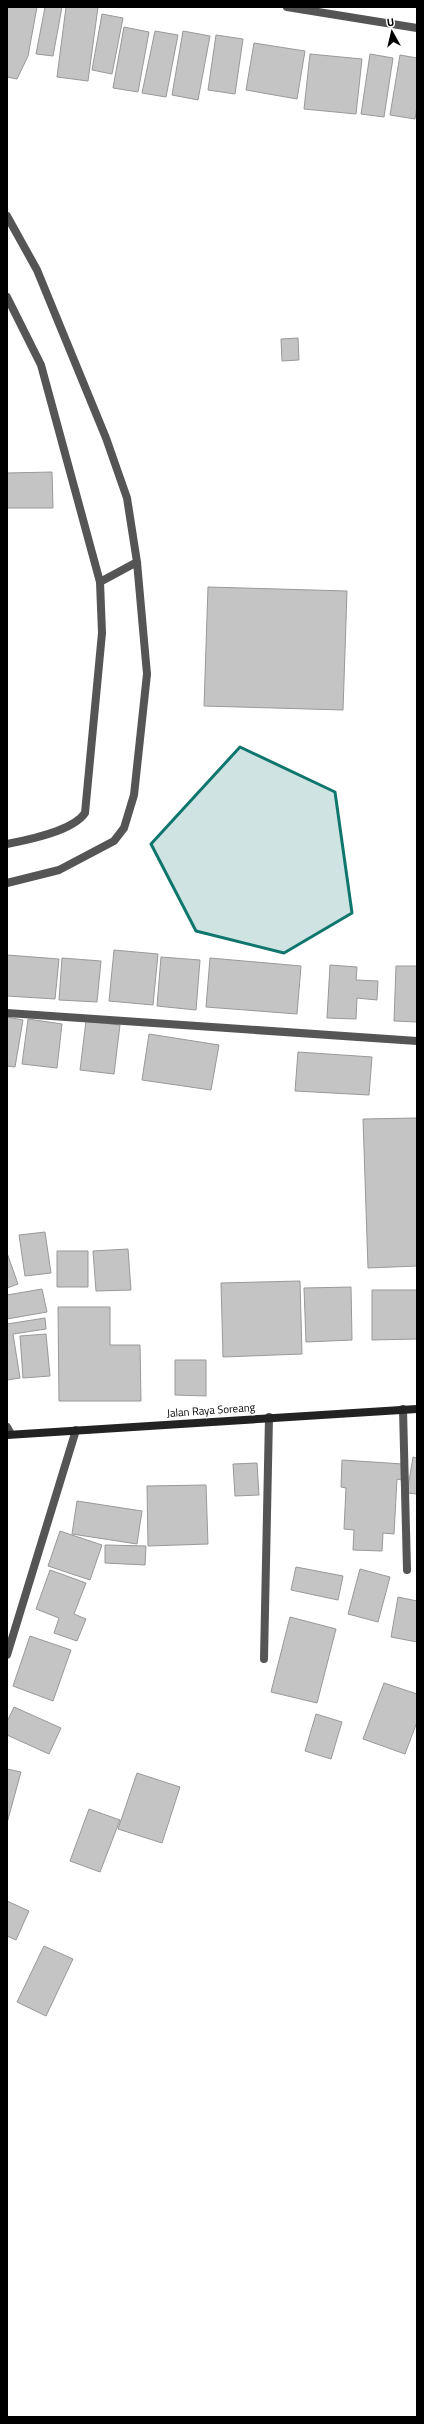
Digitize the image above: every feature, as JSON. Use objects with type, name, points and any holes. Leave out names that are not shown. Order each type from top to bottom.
[{"type":"main road","name":"Jalan Raya Soreang","points":[[8,1432],[76,1430],[417,1408]]},
{"type":"street","points":[[287,7],[417,28]]},
{"type":"street","points":[[7,216],[37,270],[106,438],[127,498],[137,562],[146,674],[134,795],[124,828],[114,841],[59,870],[7,883]]},
{"type":"street","points":[[7,297],[41,365],[100,582],[102,633],[85,813],[76,822],[60,830],[7,844]]},
{"type":"street","points":[[100,582],[137,562]]},
{"type":"street","points":[[7,1013],[417,1042]]},
{"type":"street","points":[[403,1409],[407,1570]]},
{"type":"street","points":[[264,1659],[269,1417]]},
{"type":"street","points":[[7,1655],[76,1430]]},
{"type":"highlighted area","points":[[240,747],[335,792],[352,913],[284,953],[196,931],[151,844]]},
{"type":"building","points":[[7,7],[37,7],[28,56],[17,79],[7,77]]},
{"type":"building","points":[[45,7],[62,7],[53,56],[36,54]]},
{"type":"building","points":[[66,7],[98,7],[88,81],[57,77]]},
{"type":"building","points":[[102,14],[123,18],[112,74],[92,70]]},
{"type":"building","points":[[124,27],[149,32],[138,92],[113,88]]},
{"type":"building","points":[[155,31],[178,35],[166,97],[142,93]]},
{"type":"building","points":[[183,31],[210,36],[198,100],[172,95]]},
{"type":"building","points":[[216,35],[243,39],[235,94],[208,90]]},
{"type":"building","points":[[254,43],[305,51],[297,99],[246,90]]},
{"type":"building","points":[[310,54],[362,59],[356,114],[304,109]]},
{"type":"building","points":[[370,54],[393,58],[384,117],[361,114]]},
{"type":"building","points":[[400,55],[417,58],[417,106],[415,119],[390,115]]},
{"type":"building","points":[[298,338],[299,360],[282,361],[281,339]]},
{"type":"building","points":[[52,472],[53,508],[7,508],[7,473]]},
{"type":"building","points":[[208,587],[347,591],[343,710],[204,706]]},
{"type":"building","points":[[114,950],[158,954],[153,1005],[109,1001]]},
{"type":"building","points":[[7,955],[59,959],[55,999],[7,996]]},
{"type":"building","points":[[161,957],[200,960],[196,1010],[157,1006]]},
{"type":"building","points":[[62,958],[101,961],[97,1002],[59,1000]]},
{"type":"building","points":[[210,958],[301,966],[297,1014],[206,1007]]},
{"type":"building","points":[[330,965],[357,967],[356,980],[378,981],[377,1000],[357,998],[356,1019],[327,1018]]},
{"type":"building","points":[[396,966],[417,966],[417,1022],[394,1021]]},
{"type":"building","points":[[7,1017],[23,1020],[15,1067],[7,1066]]},
{"type":"building","points":[[28,1019],[62,1024],[57,1068],[22,1064]]},
{"type":"building","points":[[86,1021],[120,1025],[114,1074],[80,1070]]},
{"type":"building","points":[[149,1034],[219,1045],[211,1090],[142,1080]]},
{"type":"building","points":[[298,1052],[372,1057],[369,1095],[295,1091]]},
{"type":"building","points":[[417,1118],[417,1266],[368,1268],[363,1119]]},
{"type":"building","points":[[45,1232],[51,1273],[25,1276],[19,1235]]},
{"type":"building","points":[[128,1249],[131,1290],[96,1291],[93,1251]]},
{"type":"building","points":[[57,1251],[88,1251],[88,1287],[57,1287]]},
{"type":"building","points":[[7,1253],[18,1284],[7,1288]]},
{"type":"building","points":[[300,1281],[302,1354],[223,1357],[221,1283]]},
{"type":"building","points":[[351,1287],[352,1340],[306,1342],[304,1288]]},
{"type":"building","points":[[42,1289],[47,1312],[7,1319],[7,1295]]},
{"type":"building","points":[[372,1290],[417,1290],[417,1339],[372,1340]]},
{"type":"building","points":[[58,1307],[110,1307],[110,1345],[140,1345],[141,1401],[59,1401]]},
{"type":"building","points":[[45,1318],[46,1329],[13,1334],[20,1378],[7,1380],[7,1324]]},
{"type":"building","points":[[46,1334],[50,1376],[23,1378],[20,1336]]},
{"type":"building","points":[[175,1360],[206,1360],[206,1396],[175,1395]]},
{"type":"building","points":[[413,1457],[417,1458],[417,1494],[407,1493]]},
{"type":"building","points":[[342,1460],[403,1464],[402,1480],[397,1479],[394,1534],[383,1533],[382,1551],[353,1550],[354,1530],[344,1529],[346,1488],[341,1487]]},
{"type":"building","points":[[257,1463],[259,1495],[235,1496],[233,1464]]},
{"type":"building","points":[[206,1485],[208,1544],[148,1546],[147,1486]]},
{"type":"building","points":[[77,1501],[142,1511],[137,1544],[72,1534]]},
{"type":"building","points":[[60,1531],[102,1545],[90,1580],[48,1566]]},
{"type":"building","points":[[105,1545],[146,1546],[145,1565],[105,1563]]},
{"type":"building","points":[[296,1567],[343,1576],[338,1600],[291,1590]]},
{"type":"building","points":[[360,1569],[390,1577],[378,1622],[348,1614]]},
{"type":"building","points":[[50,1570],[86,1583],[74,1614],[86,1619],[77,1641],[54,1633],[59,1618],[36,1609]]},
{"type":"building","points":[[398,1597],[417,1601],[417,1642],[391,1637]]},
{"type":"building","points":[[290,1617],[336,1629],[317,1703],[271,1692]]},
{"type":"building","points":[[30,1636],[71,1650],[53,1701],[13,1686]]},
{"type":"building","points":[[384,1683],[417,1694],[417,1722],[405,1754],[363,1739]]},
{"type":"building","points":[[14,1707],[61,1728],[49,1754],[7,1735],[7,1722]]},
{"type":"building","points":[[316,1714],[342,1722],[331,1759],[305,1751]]},
{"type":"building","points":[[7,1769],[21,1772],[7,1823]]},
{"type":"building","points":[[137,1773],[180,1787],[162,1843],[118,1829]]},
{"type":"building","points":[[89,1809],[120,1820],[100,1872],[70,1861]]},
{"type":"building","points":[[7,1901],[29,1911],[16,1940],[7,1936]]},
{"type":"building","points":[[44,1946],[73,1959],[46,2016],[17,2002]]}]
